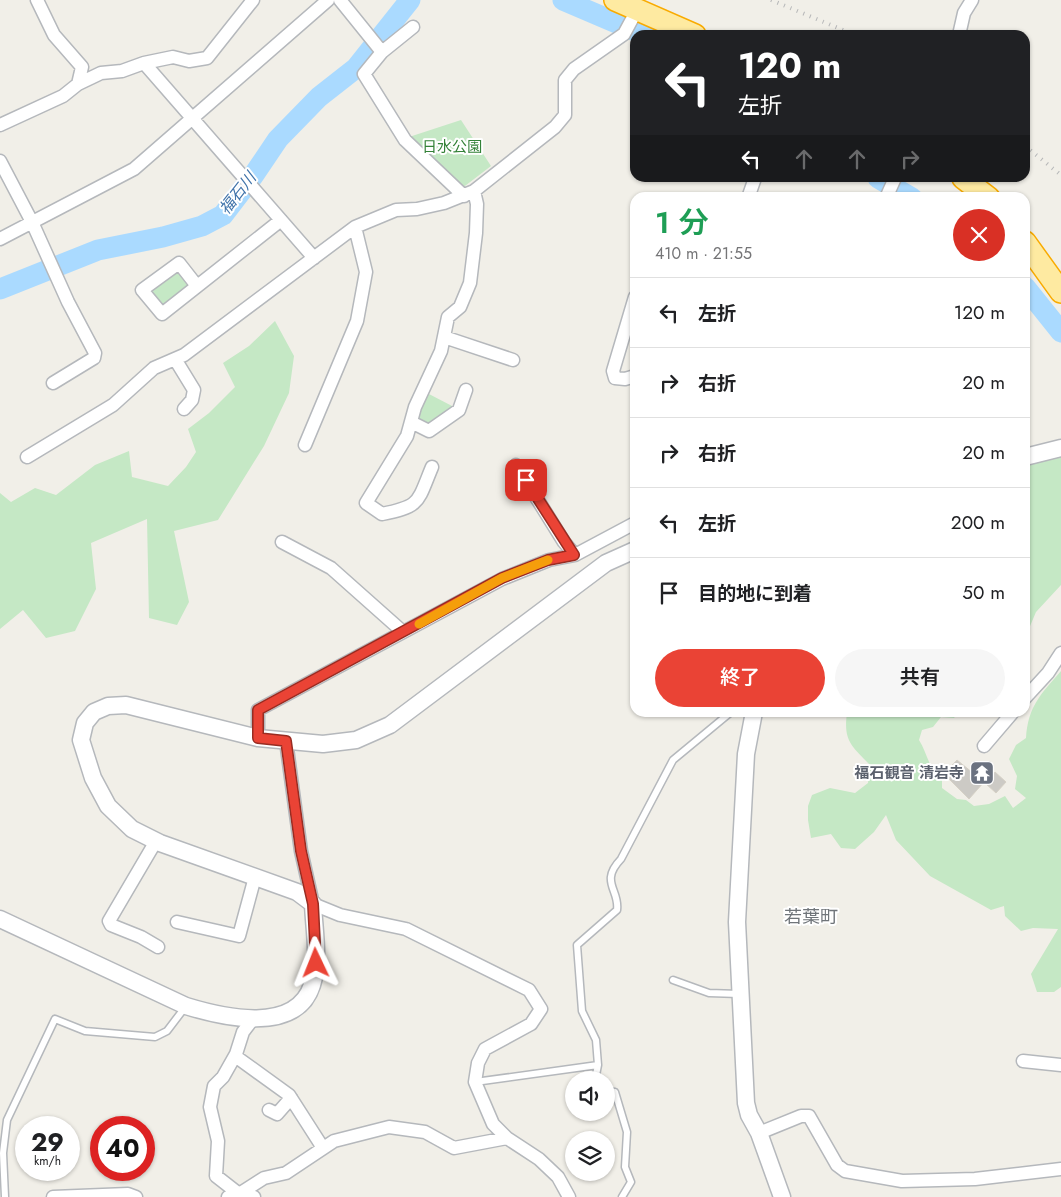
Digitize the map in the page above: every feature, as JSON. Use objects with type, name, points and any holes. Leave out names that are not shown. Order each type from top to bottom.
[{"type":"highway","points":[[615,0],[630,23],[668,30]]},
{"type":"highway","points":[[968,182],[981,192]]},
{"type":"highway","points":[[1030,249],[1061,292]]},
{"type":"street","points":[[37,0],[54,35],[82,67],[78,84]]},
{"type":"street","points":[[0,125],[62,96],[78,84],[101,72],[122,71],[144,63],[173,57],[189,61],[207,58],[253,0]]},
{"type":"street","points":[[0,239],[134,169],[328,0]]},
{"type":"street","points":[[340,0],[381,51]]},
{"type":"street","points":[[960,30],[964,13],[972,0]]},
{"type":"street","points":[[28,457],[114,405],[154,368],[184,355],[355,227],[396,210],[417,209],[444,204],[469,194],[555,128],[565,115],[565,80],[574,69],[630,23]]},
{"type":"street","points":[[413,27],[381,51],[364,74],[405,140],[469,194],[477,204],[476,233],[470,283],[460,307],[448,318],[441,351],[423,387],[407,436],[366,503],[382,514],[407,509],[417,502],[432,467]]},
{"type":"street","points":[[144,63],[314,258]]},
{"type":"street","points":[[0,161],[32,222],[95,353],[94,358],[53,383]]},
{"type":"street","points":[[197,286],[281,220]]},
{"type":"street","points":[[305,445],[357,321],[366,272],[355,227]]},
{"type":"street","points":[[630,312],[612,371],[615,378],[630,378]]},
{"type":"street","points":[[444,337],[513,360]]},
{"type":"street","points":[[175,359],[194,390],[192,400],[184,409]]},
{"type":"street","points":[[411,422],[429,431],[458,410],[466,390]]},
{"type":"street","points":[[1030,456],[1061,448]]},
{"type":"street","points":[[516,465],[574,555]]},
{"type":"street","points":[[258,738],[258,710],[502,578],[548,560],[574,555],[630,526]]},
{"type":"street","points":[[282,542],[332,568],[403,632]]},
{"type":"street","points":[[568,1197],[558,1177],[538,1159],[507,1138],[493,1124],[474,1082],[478,1063],[485,1050],[532,1024],[541,1009],[529,990],[406,929],[340,915],[313,904],[297,892],[156,841],[132,829],[108,806],[93,778],[81,740],[85,722],[94,712],[108,706],[126,705],[258,738],[323,744],[356,740],[390,725],[606,563],[630,552]]},
{"type":"street","points":[[1030,693],[1048,673],[1061,653]]},
{"type":"street","points":[[753,717],[746,754],[737,922],[746,1103],[749,1115],[759,1132],[782,1197]]},
{"type":"street","points":[[984,746],[1009,717]]},
{"type":"street","points":[[0,919],[186,1006],[213,1014],[252,1020],[289,1012],[306,998],[312,985],[316,963],[313,904],[301,851],[286,741]]},
{"type":"street","points":[[156,841],[109,921],[111,925],[141,936],[158,947]]},
{"type":"street","points":[[177,922],[239,936],[255,877]]},
{"type":"street","points":[[252,1020],[243,1032],[235,1056],[223,1077],[214,1086],[210,1106],[218,1141],[216,1176],[237,1196],[254,1197]]},
{"type":"street","points":[[235,1056],[291,1098],[323,1148]]},
{"type":"street","points":[[1022,1061],[1061,1065]]},
{"type":"street","points":[[269,1110],[277,1114],[291,1098]]},
{"type":"street","points":[[759,1132],[801,1116],[809,1116],[837,1165],[845,1171],[902,1181],[975,1179],[1061,1169]]},
{"type":"street","points":[[237,1196],[264,1178],[286,1173],[334,1141],[389,1127],[425,1132],[454,1148],[507,1138]]},
{"type":"street","points":[[53,1197],[131,1196]]},
{"type":"lane","points":[[597,1071],[596,1040],[582,1011],[577,945],[617,910],[618,903],[610,886],[614,866],[620,859],[673,760],[725,717]]},
{"type":"lane","points":[[672,980],[709,993],[740,994]]},
{"type":"lane","points":[[5,1197],[3,1153],[7,1120],[55,1019],[85,1031],[155,1037],[167,1031],[186,1006]]},
{"type":"lane","points":[[474,1082],[598,1065]]},
{"type":"lane","points":[[615,1092],[627,1132],[626,1167],[631,1182],[622,1197]]},
{"type":"green space","name":"日水公園","points":[[461,120],[491,166],[461,189],[409,137]]},
{"type":"green space","points":[[180,269],[190,286],[162,310],[149,294],[149,287]]},
{"type":"green space","points":[[275,321],[294,356],[289,393],[264,446],[218,520],[174,531],[189,602],[177,625],[149,618],[147,519],[91,543],[96,589],[75,631],[46,638],[23,610],[0,629],[0,493],[11,502],[35,488],[56,495],[95,465],[129,451],[132,477],[168,486],[186,467],[196,452],[188,429],[209,413],[235,387],[223,363],[249,346]]},
{"type":"green space","points":[[427,393],[454,407],[430,426],[415,417]]},
{"type":"green space","points":[[1061,453],[1061,585],[1036,612],[1030,626],[1030,462]]},
{"type":"green space","points":[[1061,671],[1061,987],[1054,992],[1037,992],[1031,974],[1058,929],[1033,928],[1021,931],[1005,916],[1004,906],[991,910],[930,876],[896,840],[886,815],[874,832],[855,849],[841,848],[831,834],[811,838],[808,806],[812,795],[830,788],[855,793],[868,783],[870,765],[850,742],[846,730],[847,717],[941,717],[933,727],[922,730],[919,740],[931,766],[942,779],[942,788],[957,799],[966,800],[974,806],[989,804],[1005,796],[1013,808],[1026,798],[1015,789],[1017,776],[1009,759],[1016,745],[1026,738],[1027,727],[1033,709],[1047,687]]},
{"type":"building","points":[[957,760],[984,782],[969,799],[944,774]]},
{"type":"building","points":[[995,772],[1006,782],[996,793],[985,783]]},
{"type":"waterway","name":"福石川","points":[[0,289],[98,250],[163,237],[202,226],[223,215],[278,139],[319,97],[356,68],[410,0]]},
{"type":"waterway","name":"福石川","points":[[563,0],[633,30]]},
{"type":"waterway","name":"福石川","points":[[885,182],[902,192]]},
{"type":"waterway","name":"福石川","points":[[1030,293],[1061,332]]},
{"type":"railway","points":[[771,0],[843,30]]},
{"type":"railway","points":[[1030,150],[1061,175]]},
{"type":"slow traffic","points":[[419,624],[502,578],[548,560]]},
{"type":"place","name":"福石観音 清岩寺","points":[[982,773]]},
{"type":"district","name":"若葉町","points":[[811,917]]},
{"type":"route","points":[[316,963],[313,904],[301,851],[286,741],[258,738],[258,710],[502,578],[548,560],[574,555],[526,480]]}]
